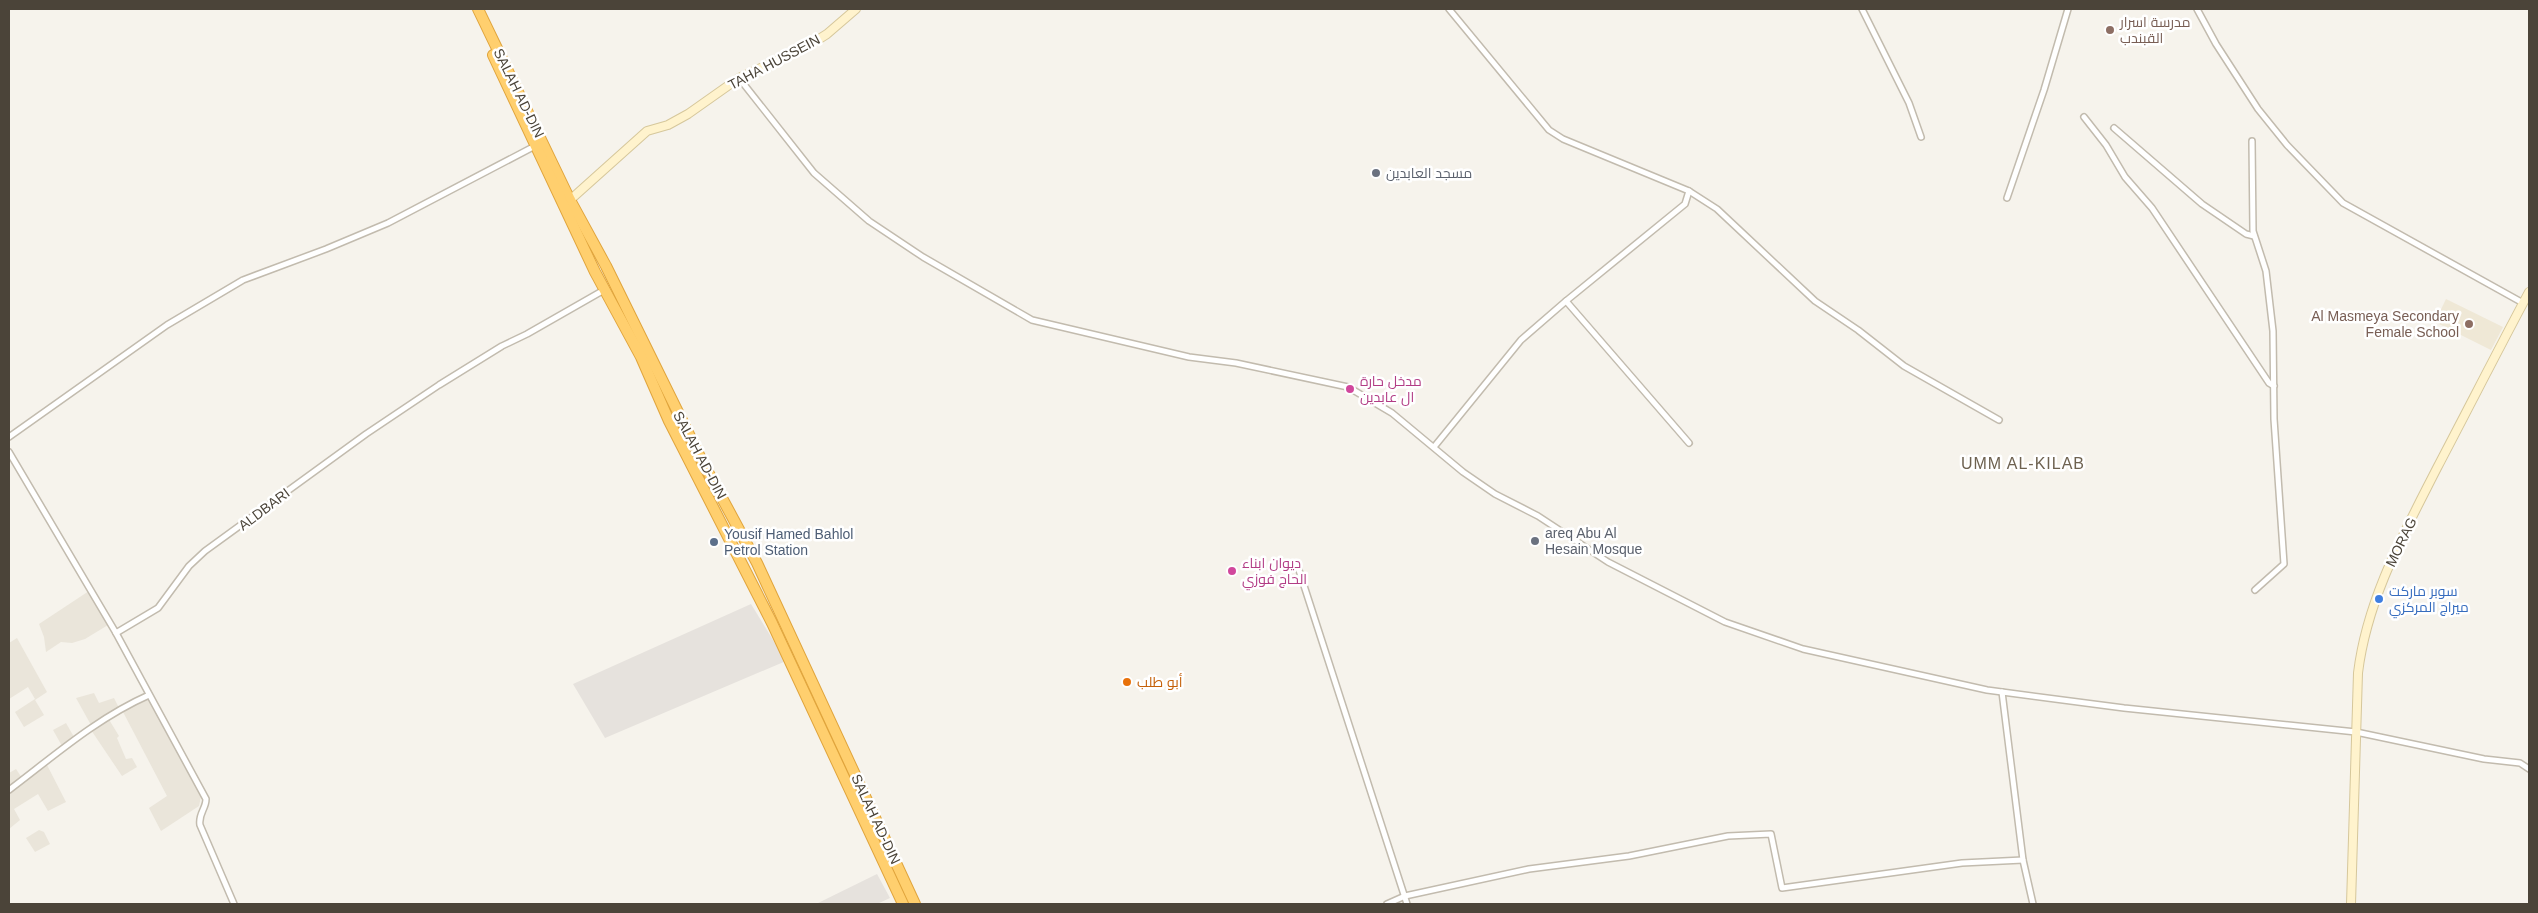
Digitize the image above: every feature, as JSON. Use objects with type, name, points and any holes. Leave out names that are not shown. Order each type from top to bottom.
[{"type":"highway","name":"SALAH AD-DIN","points":[[471,9],[606,266],[666,403],[784,647],[903,904]]},
{"type":"highway","name":"SALAH AD-DIN","points":[[478,9],[536,145],[605,290],[786,622],[915,904]]},
{"type":"main road","name":"TAHA HUSSEIN","points":[[570,200],[647,131],[668,125],[688,114],[738,78],[808,46],[856,9]]},
{"type":"main road","name":"MORAG","points":[[2351,904],[2356,732],[2361,650],[2385,575],[2529,292]]},
{"type":"street","points":[[1448,9],[1549,130],[1563,139],[1689,191],[1717,209],[1815,301],[1858,330],[1904,366],[1999,420]]},
{"type":"street","points":[[1862,9],[1909,103],[1921,137]]},
{"type":"street","points":[[2007,198],[2044,90],[2068,9]]},
{"type":"street","points":[[2197,9],[2216,44],[2258,109],[2287,146],[2343,203],[2523,303]]},
{"type":"street","points":[[738,78],[814,173],[869,221],[923,257],[1032,320],[1189,357],[1236,363],[1348,387],[1392,413],[1462,472],[1496,494],[1538,516],[1608,562],[1725,622],[1803,649],[1964,686],[2124,708],[2356,732],[2484,759],[2520,763],[2529,769]]},
{"type":"street","points":[[2084,117],[2106,145],[2125,177],[2152,208],[2269,383],[2274,386]]},
{"type":"street","points":[[2114,128],[2202,204],[2246,234],[2254,236]]},
{"type":"street","points":[[2252,141],[2254,236],[2266,271],[2273,331],[2274,386],[2284,564],[2255,590]]},
{"type":"street","points":[[9,437],[99,375],[152,335],[243,280],[326,249],[388,223],[536,145]]},
{"type":"street","points":[[1434,447],[1521,340],[1684,204],[1689,191]]},
{"type":"street","name":"ALDBARI","points":[[116,633],[158,608],[189,566],[205,551],[366,434],[473,363],[605,290]]},
{"type":"street","points":[[1566,301],[1689,443]]},
{"type":"street","points":[[9,452],[116,633],[206,800],[206,806],[200,814],[200,824],[234,904]]},
{"type":"street","points":[[1297,564],[1407,904]]},
{"type":"street","points":[[2002,692],[2023,860],[2033,904]]},
{"type":"street","points":[[9,790],[89,728],[131,703],[149,695]]},
{"type":"street","points":[[1387,904],[1405,896],[1529,868],[1629,856],[1728,836],[1771,834],[1782,888],[1962,863],[2023,860]]},
{"type":"shaded area","name":"Al Masmeya Secondary Female School","points":[[2446,299],[2503,327],[2491,350],[2435,322]]},
{"type":"shaded area","points":[[89,591],[108,625],[85,639],[72,643],[61,642],[46,652],[44,637],[39,624]]},
{"type":"shaded area","points":[[751,604],[786,661],[605,738],[573,684]]},
{"type":"shaded area","points":[[17,638],[47,692],[35,700],[44,715],[24,727],[15,712],[35,699],[28,687],[9,699],[9,643]]},
{"type":"shaded area","points":[[94,693],[99,703],[114,698],[119,708],[91,725],[76,698]]},
{"type":"shaded area","points":[[147,698],[153,703],[202,792],[199,806],[161,831],[149,808],[167,796],[122,710]]},
{"type":"shaded area","points":[[108,718],[119,736],[117,738],[126,759],[132,758],[137,767],[122,776],[91,730]]},
{"type":"shaded area","points":[[66,723],[74,737],[62,746],[53,730]]},
{"type":"shaded area","points":[[47,765],[66,802],[48,811],[38,794],[14,809],[20,820],[9,829],[9,793]]},
{"type":"shaded area","points":[[16,769],[22,778],[9,788],[9,773]]},
{"type":"shaded area","points":[[39,830],[44,832],[50,844],[35,852],[26,838]]},
{"type":"shaded area","points":[[877,874],[890,898],[877,904],[816,904]]},
{"type":"place","name":"مدرسة اسرار القبندب","points":[[2110,30]]},
{"type":"place","name":"مسجد العابدين","points":[[1376,173]]},
{"type":"place","name":"Al Masmeya Secondary Female School","points":[[2469,324]]},
{"type":"place","name":"مدخل حارة ال عابدين","points":[[1350,389]]},
{"type":"place","name":"areq Abu Al Hesain Mosque","points":[[1535,541]]},
{"type":"place","name":"Yousif Hamed Bahlol Petrol Station","points":[[714,542]]},
{"type":"place","name":"ديوان ابناء الحاج فوزي","points":[[1232,571]]},
{"type":"place","name":"سوبر ماركت ميراج المركزي","points":[[2379,599]]},
{"type":"place","name":"أبو طلب","points":[[1127,682]]},
{"type":"district","name":"UMM AL-KILAB","points":[[2023,463]]}]
